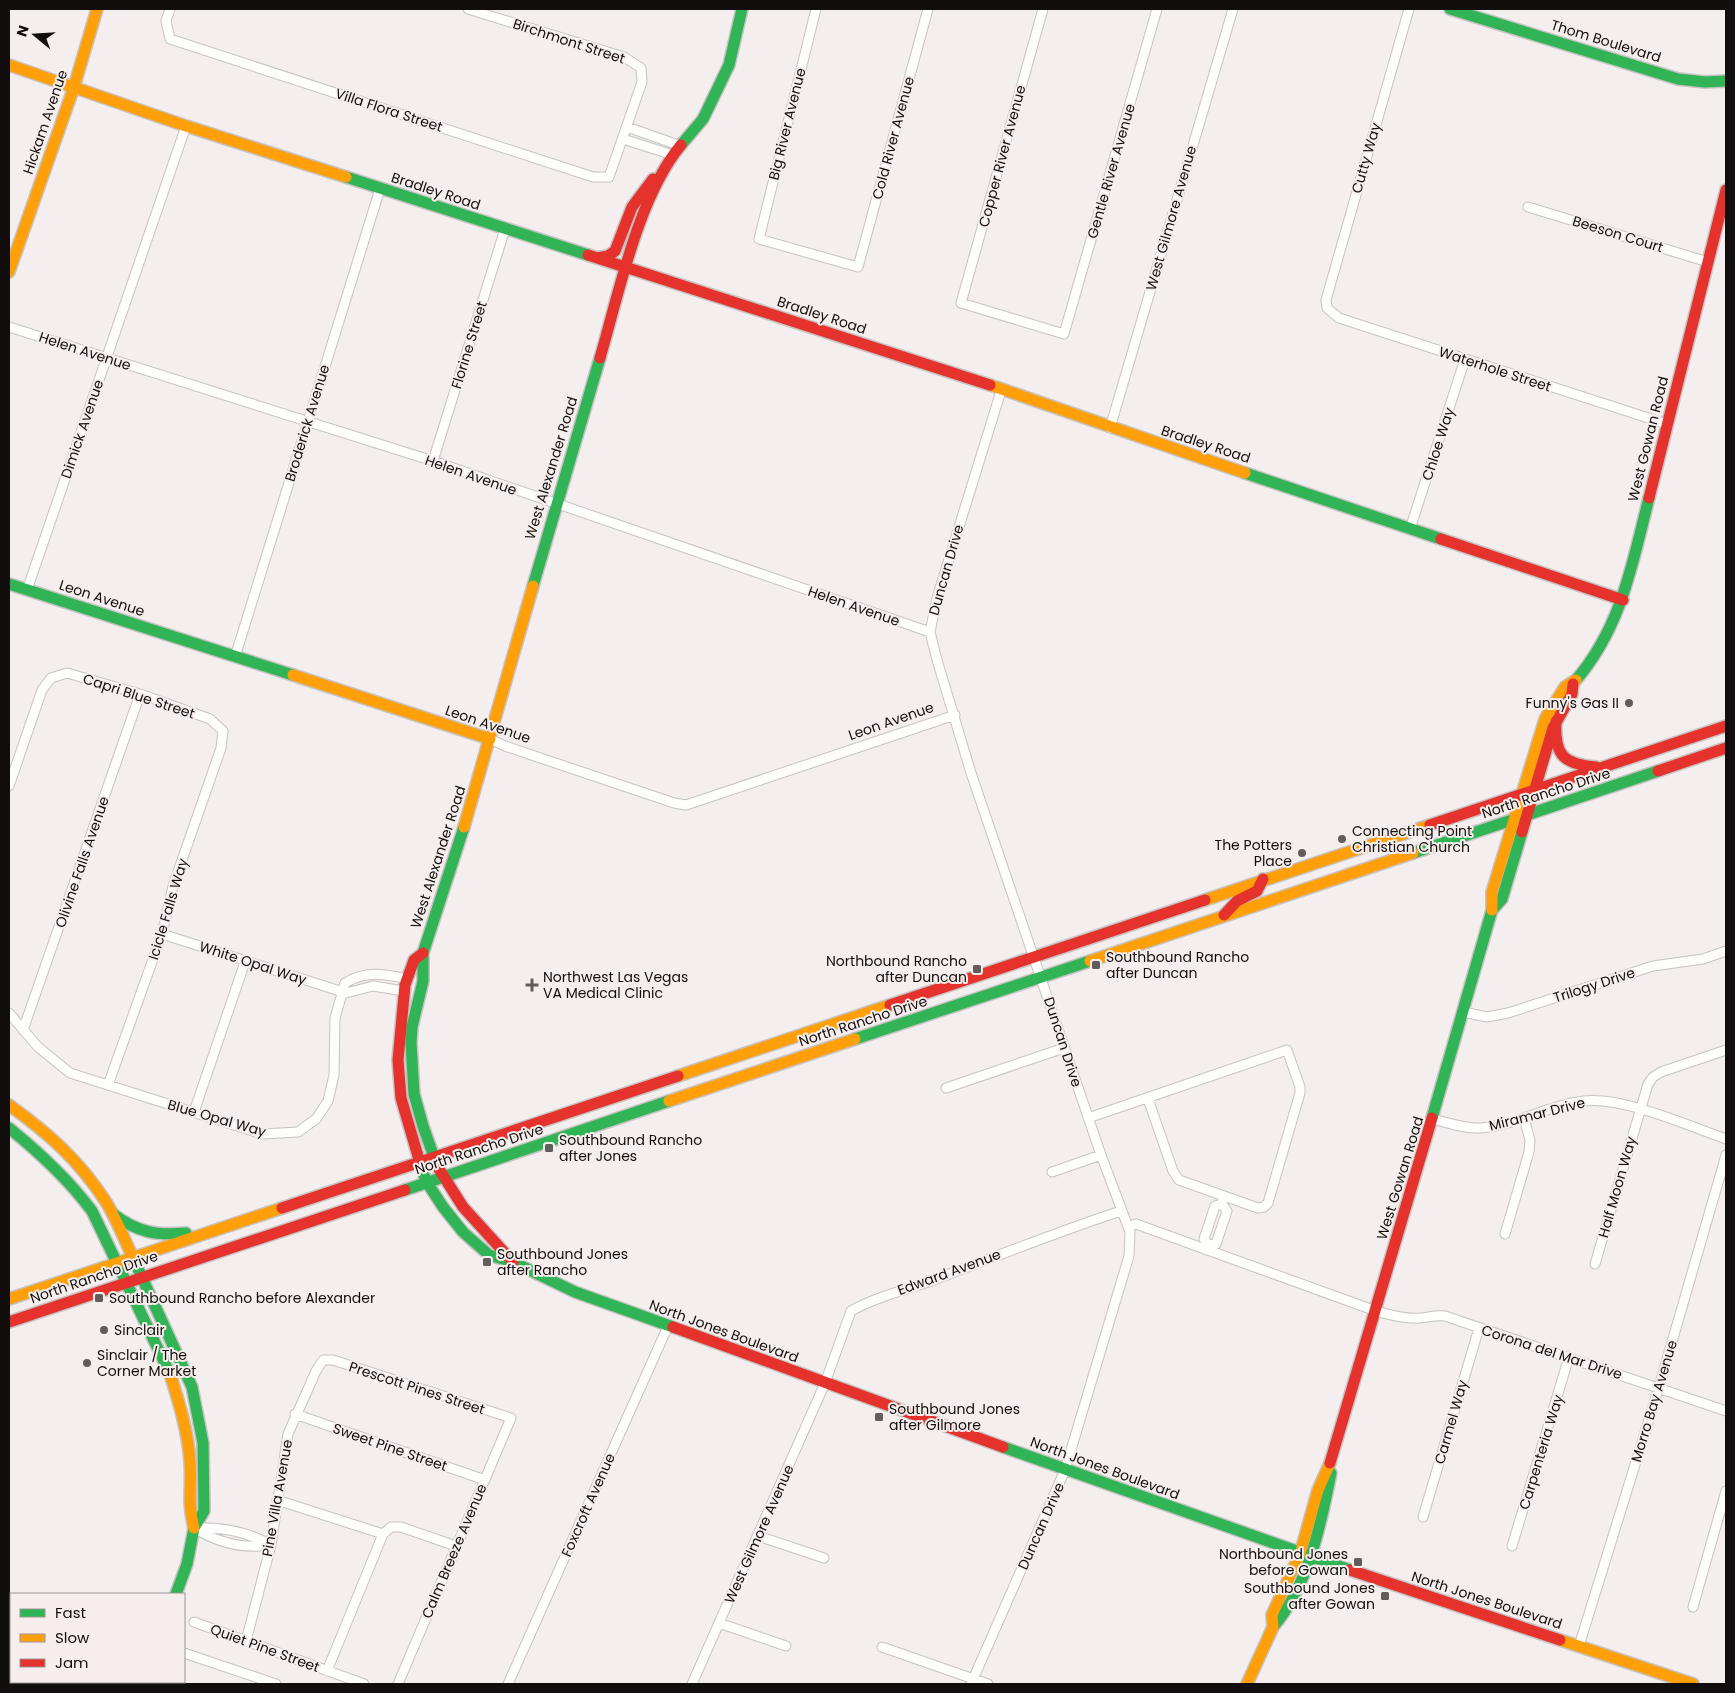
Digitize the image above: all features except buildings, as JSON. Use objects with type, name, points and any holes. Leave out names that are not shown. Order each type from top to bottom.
[{"type":"main road","name":"Hickam Avenue","points":[[9,272],[74,87],[97,9]]},
{"type":"main road","name":"West Alexander Road","points":[[434,1157],[424,1134],[411,1066],[412,1026],[427,966],[424,953],[490,739],[493,719],[644,212],[673,155],[703,119],[729,65],[742,9]]},
{"type":"main road","name":"Thom Boulevard","points":[[1450,9],[1678,79],[1705,82],[1726,81]]},
{"type":"main road","name":"Bradley Road","points":[[9,65],[186,126],[960,374],[1001,391],[1623,600]]},
{"type":"main road","points":[[597,258],[608,256],[616,251],[632,208],[648,183],[666,168]]},
{"type":"main road","name":"West Gowan Road","points":[[1247,1684],[1273,1627],[1272,1615],[1304,1555],[1318,1490],[1334,1454],[1433,1119],[1492,910],[1491,899],[1520,796],[1545,719],[1565,687],[1573,684],[1595,658],[1610,631],[1623,600],[1726,190]]},
{"type":"main road","name":"Leon Avenue","points":[[9,584],[490,739]]},
{"type":"main road","name":"West Gowan Road","points":[[1492,910],[1502,898],[1556,721],[1572,694],[1573,684]]},
{"type":"main road","points":[[1556,721],[1555,745],[1563,757],[1580,766],[1601,768]]},
{"type":"main road","name":"North Rancho Drive","points":[[9,1299],[1726,726]]},
{"type":"main road","name":"North Rancho Drive","points":[[9,1322],[426,1181],[1726,748]]},
{"type":"main road","points":[[1291,894],[1293,870]]},
{"type":"main road","points":[[1222,917],[1239,900],[1258,892],[1263,880]]},
{"type":"main road","name":"West Alexander Road","points":[[420,1163],[406,1121],[399,1088],[399,1026],[404,991],[414,960],[424,953]]},
{"type":"main road","points":[[9,1105],[49,1134],[70,1155],[96,1187],[113,1214],[186,1370],[197,1405],[201,1431],[205,1485],[204,1511],[194,1528],[187,1564],[176,1593]]},
{"type":"main road","points":[[9,1128],[43,1155],[77,1191],[103,1230],[172,1380],[188,1447],[189,1509],[194,1528]]},
{"type":"main road","name":"North Jones Boulevard","points":[[434,1157],[442,1176],[462,1204],[497,1241],[513,1262]]},
{"type":"main road","name":"North Jones Boulevard","points":[[420,1163],[426,1181],[463,1232],[488,1255],[513,1262],[536,1276],[575,1292],[1304,1555],[1693,1684]]},
{"type":"main road","points":[[113,1214],[137,1231],[146,1234],[163,1236],[214,1230]]},
{"type":"main road","points":[[172,1380],[180,1384],[191,1421],[201,1431]]},
{"type":"street","name":"Villa Flora Street","points":[[170,9],[166,21],[170,38],[593,177],[609,177],[623,139]]},
{"type":"street","name":"Birchmont Street","points":[[468,9],[624,57],[640,68],[642,82],[627,127]]},
{"type":"street","name":"Big River Avenue","points":[[816,9],[759,239],[858,267]]},
{"type":"street","name":"Cold River Avenue","points":[[858,267],[928,9]]},
{"type":"street","name":"Copper River Avenue","points":[[1043,9],[961,303],[1064,334]]},
{"type":"street","name":"Gentle River Avenue","points":[[1064,334],[1158,9]]},
{"type":"street","name":"West Gilmore Avenue","points":[[1110,428],[1233,9]]},
{"type":"street","name":"Cutty Way","points":[[1327,308],[1326,300],[1409,9]]},
{"type":"street","name":"Dimick Avenue","points":[[27,590],[186,126]]},
{"type":"street","points":[[673,155],[623,139],[627,127],[681,146]]},
{"type":"street","name":"Broderick Avenue","points":[[235,657],[380,189]]},
{"type":"street","name":"Beeson Court","points":[[1528,207],[1708,262]]},
{"type":"street","name":"Florine Street","points":[[433,461],[505,229]]},
{"type":"street","name":"Waterhole Street","points":[[1327,308],[1339,318],[1667,424]]},
{"type":"street","name":"Helen Avenue","points":[[9,326],[433,461],[556,505],[930,632]]},
{"type":"street","name":"Chloe Way","points":[[1410,529],[1465,359]]},
{"type":"street","name":"Duncan Drive","points":[[972,1682],[1065,1470],[1129,1256],[1130,1232],[1088,1118],[1035,956],[971,773],[930,632],[937,598],[1001,391]]},
{"type":"street","name":"Capri Blue Street","points":[[9,786],[42,690],[51,678],[67,673],[140,694],[210,719],[222,731]]},
{"type":"street","name":"Olivine Falls Avenue","points":[[24,1030],[140,694]]},
{"type":"street","name":"Leon Avenue","points":[[490,739],[505,746],[665,800],[686,804],[955,714]]},
{"type":"street","name":"Icicle Falls Way","points":[[108,1085],[162,934],[173,886],[221,748],[222,731]]},
{"type":"street","name":"White Opal Way","points":[[162,934],[344,992]]},
{"type":"street","name":"Trilogy Drive","points":[[1463,1012],[1487,1017],[1508,1013],[1653,966],[1703,959],[1726,951]]},
{"type":"street","points":[[194,1112],[245,962]]},
{"type":"street","name":"Blue Opal Way","points":[[9,1013],[38,1047],[70,1072],[262,1134],[298,1132],[316,1119],[328,1101],[332,1088],[335,1018],[344,992],[342,988],[345,983],[365,974],[380,974],[408,979]]},
{"type":"street","points":[[344,992],[373,986],[404,991]]},
{"type":"street","points":[[946,1088],[1064,1048]]},
{"type":"street","points":[[1088,1118],[1287,1050],[1300,1087],[1300,1093],[1268,1203],[1264,1207],[1258,1208],[1223,1200],[1179,1180],[1173,1171],[1148,1099]]},
{"type":"street","name":"Half Moon Way","points":[[1595,1264],[1648,1084],[1653,1077],[1726,1050]]},
{"type":"street","name":"Miramar Drive","points":[[1433,1119],[1466,1127],[1481,1128],[1524,1118],[1555,1107],[1585,1100],[1613,1102],[1726,1139]]},
{"type":"street","points":[[1505,1234],[1529,1152],[1530,1140],[1524,1118]]},
{"type":"street","points":[[1052,1172],[1101,1155]]},
{"type":"street","name":"Morro Bay Avenue","points":[[1579,1646],[1659,1387],[1726,1155]]},
{"type":"street","points":[[1207,1248],[1216,1244],[1227,1211],[1223,1200]]},
{"type":"street","name":"Edward Avenue","points":[[825,1383],[851,1311],[873,1299],[932,1281],[1041,1238],[1121,1211]]},
{"type":"street","points":[[1128,1226],[1136,1224],[1207,1248],[1376,1312]]},
{"type":"street","name":"Corona del Mar Drive","points":[[1376,1312],[1401,1318],[1422,1318],[1433,1315],[1445,1316],[1726,1411]]},
{"type":"street","name":"Foxcroft Avenue","points":[[508,1684],[668,1326]]},
{"type":"street","name":"Carmel Way","points":[[1423,1517],[1479,1328]]},
{"type":"street","name":"Carpenteria Way","points":[[1512,1546],[1569,1358]]},
{"type":"street","name":"Pine Villa Avenue","points":[[246,1641],[271,1545],[288,1434],[295,1414],[323,1360]]},
{"type":"street","name":"Prescott Pines Street","points":[[323,1360],[333,1360],[511,1418]]},
{"type":"street","name":"West Gilmore Avenue","points":[[692,1684],[825,1383]]},
{"type":"street","name":"Sweet Pine Street","points":[[295,1414],[485,1480]]},
{"type":"street","name":"Calm Breeze Avenue","points":[[398,1684],[511,1418]]},
{"type":"street","points":[[1693,1607],[1726,1491]]},
{"type":"street","points":[[277,1500],[383,1534]]},
{"type":"street","points":[[327,1671],[383,1534],[391,1527],[401,1527],[456,1546]]},
{"type":"street","points":[[194,1528],[211,1538],[251,1548],[271,1545]]},
{"type":"street","points":[[758,1536],[824,1558]]},
{"type":"street","name":"Quiet Pine Street","points":[[194,1622],[364,1684]]},
{"type":"street","points":[[719,1623],[786,1646]]},
{"type":"street","points":[[882,1647],[972,1682],[988,1684]]},
{"type":"street","points":[[185,1653],[276,1684]]},
{"type":"traffic: fast","points":[[681,145],[703,119],[729,65],[742,9]]},
{"type":"traffic: fast","points":[[1450,9],[1678,79],[1705,82],[1726,81]]},
{"type":"traffic: fast","points":[[346,177],[588,255]]},
{"type":"traffic: fast","points":[[533,586],[600,358]]},
{"type":"traffic: fast","points":[[1245,473],[1441,539]]},
{"type":"traffic: fast","points":[[1576,680],[1592,659],[1615,616],[1631,570],[1649,498]]},
{"type":"traffic: fast","points":[[9,584],[293,675]]},
{"type":"traffic: fast","points":[[1413,853],[1658,771]]},
{"type":"traffic: fast","points":[[434,1157],[414,1094],[412,1027],[423,981],[423,953],[464,827]]},
{"type":"traffic: fast","points":[[1432,1118],[1492,910],[1502,899],[1522,832]]},
{"type":"traffic: fast","points":[[855,1039],[1090,961]]},
{"type":"traffic: fast","points":[[405,1190],[669,1101]]},
{"type":"traffic: fast","points":[[9,1128],[53,1167],[92,1211],[170,1374]]},
{"type":"traffic: fast","points":[[420,1163],[426,1181],[443,1207],[463,1232],[489,1255],[513,1262],[575,1292],[673,1327]]},
{"type":"traffic: fast","points":[[113,1214],[139,1229],[165,1234],[186,1233]]},
{"type":"traffic: fast","points":[[134,1260],[192,1387],[203,1443],[204,1511],[194,1528],[187,1564],[176,1593]]},
{"type":"traffic: fast","points":[[1003,1447],[1350,1570]]},
{"type":"traffic: fast","points":[[1273,1627],[1285,1611],[1304,1574],[1323,1513],[1331,1473]]},
{"type":"traffic: slow","points":[[9,272],[74,87],[97,9]]},
{"type":"traffic: slow","points":[[9,65],[186,126],[346,177]]},
{"type":"traffic: slow","points":[[990,385],[1245,473]]},
{"type":"traffic: slow","points":[[464,827],[533,586]]},
{"type":"traffic: slow","points":[[293,675],[490,739]]},
{"type":"traffic: slow","points":[[1492,910],[1492,892],[1545,719],[1565,687],[1576,680]]},
{"type":"traffic: slow","points":[[1205,900],[1430,825]]},
{"type":"traffic: slow","points":[[1090,961],[1413,853]]},
{"type":"traffic: slow","points":[[678,1076],[890,1005]]},
{"type":"traffic: slow","points":[[669,1101],[855,1039]]},
{"type":"traffic: slow","points":[[9,1105],[50,1137],[85,1173],[110,1209],[134,1260]]},
{"type":"traffic: slow","points":[[9,1299],[282,1208]]},
{"type":"traffic: slow","points":[[170,1374],[180,1406],[189,1451],[190,1495],[194,1528]]},
{"type":"traffic: slow","points":[[1247,1684],[1273,1627],[1272,1615],[1300,1554],[1318,1490],[1330,1463]]},
{"type":"traffic: slow","points":[[1560,1640],[1693,1684]]},
{"type":"traffic: jam","points":[[600,358],[641,218],[666,166],[681,145]]},
{"type":"traffic: jam","points":[[597,258],[608,256],[615,251],[632,207],[653,179]]},
{"type":"traffic: jam","points":[[1649,498],[1726,190]]},
{"type":"traffic: jam","points":[[588,255],[990,385]]},
{"type":"traffic: jam","points":[[1441,539],[1623,600]]},
{"type":"traffic: jam","points":[[1522,832],[1553,728],[1572,694],[1573,684]]},
{"type":"traffic: jam","points":[[1556,721],[1557,742],[1563,756],[1576,763],[1596,767]]},
{"type":"traffic: jam","points":[[1430,825],[1726,726]]},
{"type":"traffic: jam","points":[[1658,771],[1726,748]]},
{"type":"traffic: jam","points":[[1224,915],[1237,901],[1257,891],[1263,879]]},
{"type":"traffic: jam","points":[[890,1005],[1205,900]]},
{"type":"traffic: jam","points":[[420,1163],[401,1098],[398,1060],[405,985],[414,960],[423,953]]},
{"type":"traffic: jam","points":[[282,1208],[678,1076]]},
{"type":"traffic: jam","points":[[1330,1463],[1432,1118]]},
{"type":"traffic: jam","points":[[439,1169],[463,1207],[513,1262]]},
{"type":"traffic: jam","points":[[9,1322],[405,1190]]},
{"type":"traffic: jam","points":[[673,1327],[1003,1447]]},
{"type":"traffic: jam","points":[[1350,1570],[1560,1640]]},
{"type":"place","name":"Funny's Gas II","points":[[1629,703]]},
{"type":"place","name":"Connecting Point Christian Church","points":[[1342,839]]},
{"type":"place","name":"The Potters Place","points":[[1302,853]]},
{"type":"place","name":"Southbound Rancho after Duncan","points":[[1096,965]]},
{"type":"place","name":"Northbound Rancho after Duncan","points":[[977,969]]},
{"type":"place","name":"Northwest Las Vegas VA Medical Clinic","points":[[532,985]]},
{"type":"place","name":"Southbound Rancho after Jones","points":[[549,1148]]},
{"type":"place","name":"Southbound Jones after Rancho","points":[[487,1262]]},
{"type":"place","name":"Southbound Rancho before Alexander","points":[[99,1298]]},
{"type":"place","name":"Sinclair","points":[[104,1330]]},
{"type":"place","name":"Sinclair / The Corner Market","points":[[87,1363]]},
{"type":"place","name":"Southbound Jones after Gilmore","points":[[879,1417]]},
{"type":"place","name":"Northbound Jones before Gowan","points":[[1358,1562]]},
{"type":"place","name":"Southbound Jones after Gowan","points":[[1385,1596]]}]
